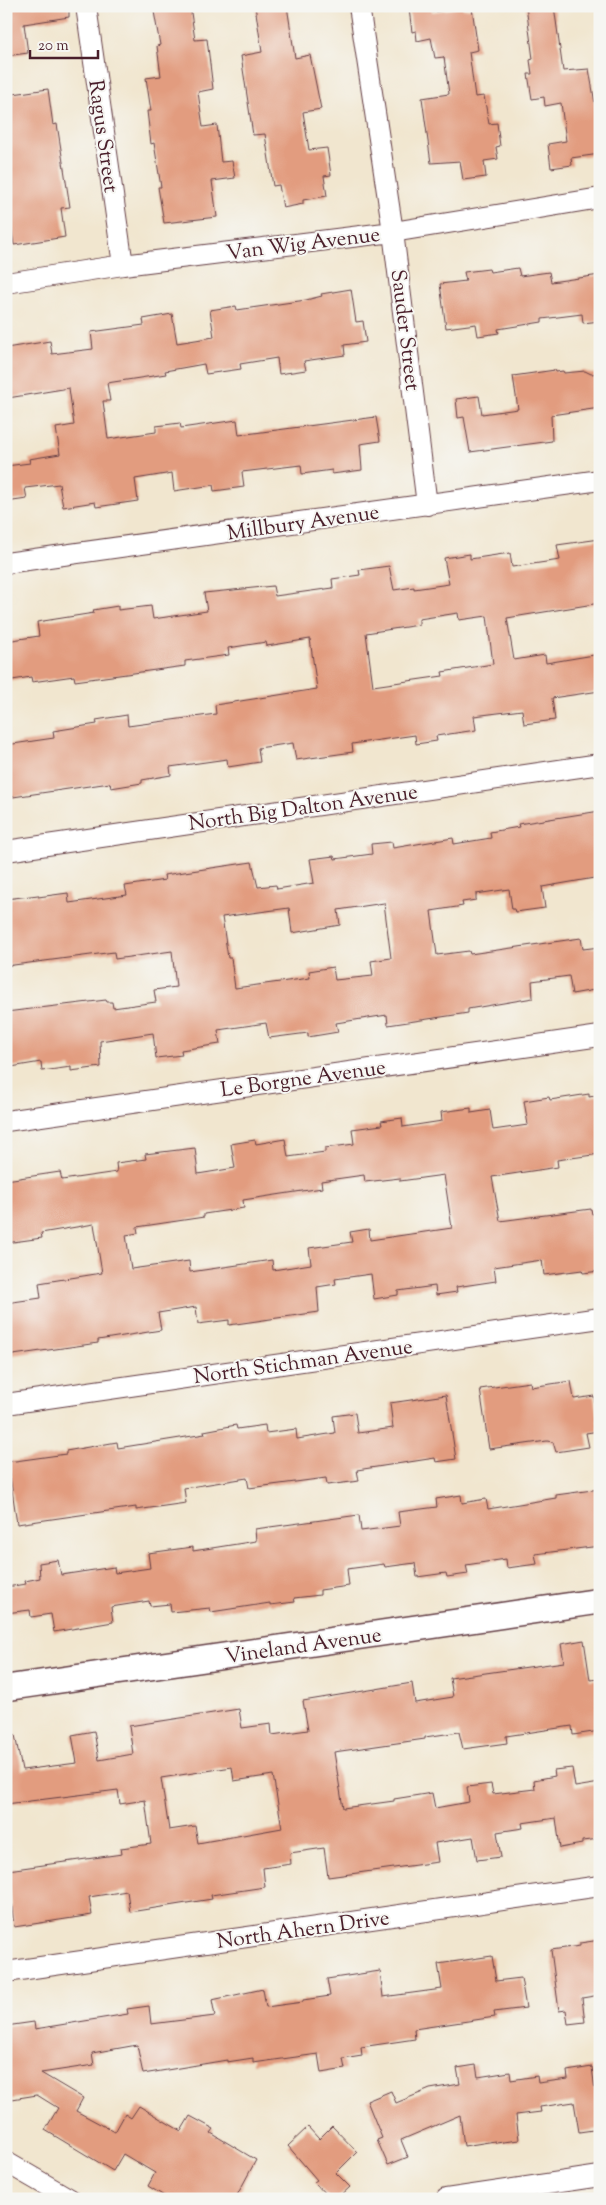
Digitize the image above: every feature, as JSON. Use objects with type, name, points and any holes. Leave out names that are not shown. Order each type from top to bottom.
[{"type":"street","name":"Ragus Street","points":[[86,6],[123,265]]},
{"type":"street","name":"Sauder Street","points":[[359,6],[394,232],[427,505]]},
{"type":"street","name":"Van Wig Avenue","points":[[6,283],[123,265],[394,232],[600,198]]},
{"type":"street","name":"Millbury Avenue","points":[[6,563],[600,480]]},
{"type":"street","name":"North Big Dalton Avenue","points":[[6,851],[600,764]]},
{"type":"street","name":"Le Borgne Avenue","points":[[6,1121],[600,1036]]},
{"type":"street","name":"North Stichman Avenue","points":[[6,1404],[600,1318]]},
{"type":"street","name":"Vineland Avenue","points":[[6,1688],[600,1601]]},
{"type":"street","name":"North Ahern Drive","points":[[6,1972],[600,1886]]},
{"type":"street","points":[[6,2162],[70,2199]]},
{"type":"street","points":[[446,2199],[600,2176]]},
{"type":"building","points":[[6,6],[69,6],[69,17],[24,24],[28,53],[6,56]]},
{"type":"building","points":[[153,6],[190,6],[195,40],[207,39],[213,89],[198,92],[203,127],[217,125],[221,162],[232,161],[235,178],[212,181],[217,217],[164,223],[158,187],[161,187],[154,143],[151,144],[147,111],[151,111],[146,78],[161,76],[157,46],[160,45]]},
{"type":"building","points":[[255,6],[287,6],[295,58],[310,55],[321,109],[303,112],[309,150],[327,148],[331,175],[324,176],[327,196],[303,200],[303,204],[283,208],[279,185],[273,186],[265,134],[253,135],[241,56],[262,52]]},
{"type":"building","points":[[432,6],[432,12],[463,7],[463,9],[472,8],[478,50],[469,52],[475,97],[484,96],[489,124],[497,123],[500,146],[496,147],[498,159],[484,161],[486,177],[463,180],[460,161],[431,163],[422,98],[449,94],[444,57],[435,58],[431,38],[417,41],[416,31],[412,32],[409,9]]},
{"type":"building","points":[[526,6],[554,6],[563,71],[589,69],[600,132],[600,154],[571,158],[572,165],[551,168],[548,144],[566,141],[561,103],[545,106],[544,97],[532,99],[528,74],[532,74],[530,60],[533,59]]},
{"type":"building","points":[[48,89],[53,125],[57,124],[70,207],[61,208],[65,237],[14,245],[6,195],[6,95]]},
{"type":"building","points":[[518,268],[520,276],[549,272],[551,282],[600,275],[600,321],[583,323],[582,314],[542,319],[542,322],[498,329],[499,333],[478,336],[476,324],[446,328],[440,284],[466,281],[464,272],[489,269],[490,272]]},
{"type":"building","points":[[351,289],[356,322],[363,321],[366,342],[344,345],[345,355],[304,361],[306,370],[279,374],[277,358],[240,364],[241,369],[206,374],[204,364],[165,371],[166,374],[107,383],[110,401],[103,401],[108,439],[156,432],[156,426],[180,423],[181,428],[237,420],[239,435],[376,417],[380,441],[360,444],[362,470],[332,474],[332,470],[302,474],[301,465],[242,472],[244,487],[214,491],[213,485],[174,491],[172,473],[135,479],[138,501],[96,507],[95,502],[63,507],[59,484],[25,488],[27,499],[6,502],[6,466],[30,463],[29,459],[60,454],[56,428],[74,425],[69,388],[8,398],[6,348],[50,341],[52,354],[93,349],[91,332],[144,325],[143,319],[172,314],[177,343],[214,337],[210,310],[236,306],[237,310],[306,300],[322,296],[321,294]]},
{"type":"building","points":[[555,370],[556,372],[563,371],[564,373],[585,371],[591,374],[600,373],[600,408],[551,415],[552,441],[470,452],[464,417],[458,418],[456,399],[479,396],[482,414],[518,409],[513,376]]},
{"type":"building","points":[[600,539],[600,603],[507,618],[514,660],[545,655],[546,663],[600,654],[600,691],[552,698],[555,720],[524,724],[522,710],[474,716],[476,730],[436,736],[437,741],[416,744],[415,735],[352,744],[353,752],[296,760],[293,743],[258,748],[260,762],[228,767],[227,759],[170,767],[171,775],[142,780],[142,783],[111,788],[110,783],[6,798],[6,745],[54,738],[53,731],[97,724],[96,720],[127,715],[128,726],[216,714],[215,705],[317,689],[310,639],[267,646],[266,642],[228,648],[229,655],[185,661],[185,666],[75,681],[74,676],[32,682],[31,677],[6,681],[6,641],[39,636],[37,622],[94,613],[93,610],[118,606],[118,610],[151,606],[153,619],[207,611],[204,593],[273,586],[275,596],[333,588],[332,579],[360,575],[359,570],[389,566],[394,590],[449,584],[444,558],[470,554],[470,559],[510,553],[512,567],[560,560],[557,545]],"holes":[[[458,613],[459,620],[487,616],[493,664],[442,672],[443,676],[373,686],[366,633],[419,625],[419,619]]]},
{"type":"building","points":[[600,811],[600,877],[542,887],[545,908],[515,912],[512,909],[509,889],[476,894],[476,900],[462,902],[463,906],[431,911],[437,955],[469,951],[470,954],[581,938],[583,949],[600,947],[600,989],[572,994],[569,976],[532,981],[533,998],[468,1009],[468,1013],[388,1025],[387,1015],[336,1023],[338,1032],[308,1037],[308,1033],[269,1038],[266,1023],[218,1030],[220,1044],[181,1050],[182,1055],[156,1058],[153,1033],[100,1041],[101,1067],[71,1071],[71,1067],[42,1071],[41,1062],[11,1067],[6,1034],[6,1012],[106,1000],[107,1002],[112,1002],[113,1008],[156,1002],[154,990],[176,987],[172,951],[115,959],[114,952],[6,966],[6,899],[68,893],[69,903],[127,895],[125,886],[165,880],[164,875],[252,862],[258,887],[276,885],[277,889],[314,883],[310,859],[334,856],[335,859],[372,854],[371,844],[392,842],[393,848],[453,838],[454,844],[491,838],[490,832],[519,827],[518,824]],"holes":[[[384,903],[391,958],[371,961],[373,976],[335,980],[333,967],[309,971],[310,978],[235,988],[222,917],[289,908],[292,933],[340,925],[338,910]]]},
{"type":"building","points":[[589,1094],[589,1097],[600,1095],[600,1154],[557,1160],[558,1167],[492,1177],[500,1221],[591,1209],[592,1214],[600,1213],[600,1271],[583,1273],[582,1270],[544,1275],[542,1260],[494,1267],[496,1281],[456,1287],[457,1292],[436,1295],[435,1286],[398,1291],[398,1295],[374,1299],[371,1274],[335,1279],[336,1284],[317,1287],[319,1312],[229,1325],[229,1320],[198,1324],[196,1307],[158,1313],[161,1330],[98,1340],[98,1343],[6,1356],[6,1303],[41,1298],[39,1283],[102,1273],[94,1224],[41,1233],[42,1238],[6,1243],[6,1180],[60,1172],[62,1180],[117,1172],[116,1163],[146,1159],[145,1154],[195,1148],[198,1174],[235,1168],[231,1144],[255,1140],[256,1144],[285,1139],[288,1157],[325,1152],[325,1148],[354,1144],[352,1129],[382,1125],[381,1121],[402,1118],[403,1127],[442,1121],[441,1112],[471,1108],[471,1113],[490,1110],[493,1130],[528,1125],[524,1101],[549,1097],[550,1100]],"holes":[[[364,1175],[365,1182],[400,1178],[400,1181],[444,1175],[452,1228],[370,1240],[369,1229],[350,1232],[352,1242],[309,1248],[311,1264],[273,1270],[272,1260],[190,1272],[189,1261],[131,1269],[126,1235],[138,1233],[137,1227],[204,1217],[204,1214],[244,1208],[243,1200],[322,1188],[321,1181]]]},
{"type":"building","points":[[571,1381],[574,1399],[594,1396],[599,1431],[586,1433],[589,1447],[556,1452],[553,1442],[547,1441],[489,1449],[480,1389],[530,1382],[531,1387]]},
{"type":"building","points":[[446,1395],[456,1459],[436,1462],[435,1458],[357,1470],[359,1481],[327,1485],[326,1478],[249,1488],[247,1478],[184,1488],[186,1503],[136,1510],[136,1507],[17,1524],[8,1462],[66,1454],[66,1451],[117,1442],[118,1448],[205,1434],[204,1431],[236,1425],[237,1429],[265,1425],[266,1433],[296,1429],[297,1439],[335,1433],[333,1416],[355,1413],[358,1433],[393,1428],[390,1403]]},
{"type":"building","points":[[600,1489],[600,1546],[535,1554],[537,1564],[507,1568],[506,1559],[466,1565],[468,1574],[447,1577],[446,1573],[417,1577],[415,1563],[385,1567],[384,1564],[347,1569],[349,1586],[320,1590],[320,1595],[294,1598],[295,1602],[270,1605],[270,1603],[211,1612],[210,1608],[171,1612],[170,1604],[150,1606],[149,1601],[111,1607],[113,1622],[54,1632],[51,1614],[31,1617],[30,1610],[6,1613],[6,1587],[26,1584],[25,1581],[40,1578],[39,1563],[58,1560],[61,1575],[114,1567],[115,1573],[150,1568],[148,1553],[193,1547],[193,1551],[256,1541],[255,1529],[359,1515],[361,1531],[400,1526],[398,1512],[437,1507],[436,1499],[461,1495],[462,1503],[486,1499],[488,1509],[556,1498],[556,1495]]},
{"type":"building","points":[[584,1640],[590,1680],[600,1679],[600,1731],[573,1735],[572,1726],[506,1736],[507,1743],[463,1749],[459,1732],[425,1737],[425,1739],[334,1752],[343,1808],[394,1801],[394,1799],[432,1793],[435,1808],[469,1802],[467,1787],[491,1784],[493,1794],[535,1789],[534,1780],[555,1776],[554,1770],[572,1768],[575,1787],[600,1783],[600,1839],[582,1841],[582,1844],[560,1848],[556,1818],[522,1823],[523,1828],[497,1832],[501,1857],[477,1860],[473,1837],[435,1843],[438,1862],[328,1877],[324,1848],[290,1853],[291,1864],[263,1868],[265,1887],[211,1895],[212,1899],[130,1912],[127,1891],[89,1897],[92,1915],[14,1927],[8,1870],[122,1854],[121,1848],[151,1844],[145,1800],[120,1804],[118,1790],[6,1804],[6,1736],[15,1735],[22,1770],[77,1763],[72,1735],[94,1731],[99,1760],[133,1754],[129,1726],[239,1709],[242,1728],[271,1724],[272,1735],[308,1730],[303,1701],[412,1683],[415,1703],[453,1697],[450,1678],[564,1662],[561,1644]],"holes":[[[232,1767],[234,1781],[273,1775],[282,1828],[198,1843],[195,1826],[169,1830],[161,1778]]]},
{"type":"building","points":[[600,1940],[600,1995],[582,1998],[585,2022],[568,2024],[566,2010],[559,2011],[551,1950],[580,1946],[580,1943]]},
{"type":"building","points":[[492,1956],[496,1981],[521,1978],[526,2008],[494,2012],[495,2017],[414,2029],[415,2039],[361,2047],[362,2056],[343,2059],[345,2069],[321,2073],[318,2054],[253,2063],[253,2058],[227,2062],[227,2060],[143,2074],[137,2045],[92,2053],[94,2065],[41,2073],[83,2098],[76,2111],[115,2132],[125,2114],[131,2118],[139,2106],[181,2131],[190,2116],[214,2129],[211,2133],[256,2160],[235,2199],[169,2199],[148,2186],[155,2173],[123,2154],[113,2171],[45,2130],[58,2108],[37,2095],[6,2100],[6,2026],[34,2022],[35,2029],[128,2014],[127,2009],[149,2006],[151,2024],[215,2016],[212,2000],[263,1989],[266,2007],[303,2002],[303,2000],[330,1996],[327,1979],[380,1971],[383,1997],[442,1989],[438,1964]]},
{"type":"building","points":[[476,2065],[478,2077],[510,2072],[511,2080],[537,2076],[538,2083],[568,2079],[567,2071],[592,2067],[600,2129],[579,2132],[574,2102],[540,2107],[541,2112],[516,2115],[519,2140],[496,2143],[495,2141],[464,2146],[460,2115],[401,2140],[408,2157],[388,2165],[377,2140],[382,2138],[367,2101],[391,2091],[396,2103],[430,2089],[460,2084],[457,2068]]},
{"type":"building","points":[[332,2126],[357,2152],[336,2173],[350,2187],[337,2199],[330,2199],[314,2182],[317,2180],[288,2146],[308,2127],[319,2139]]}]
